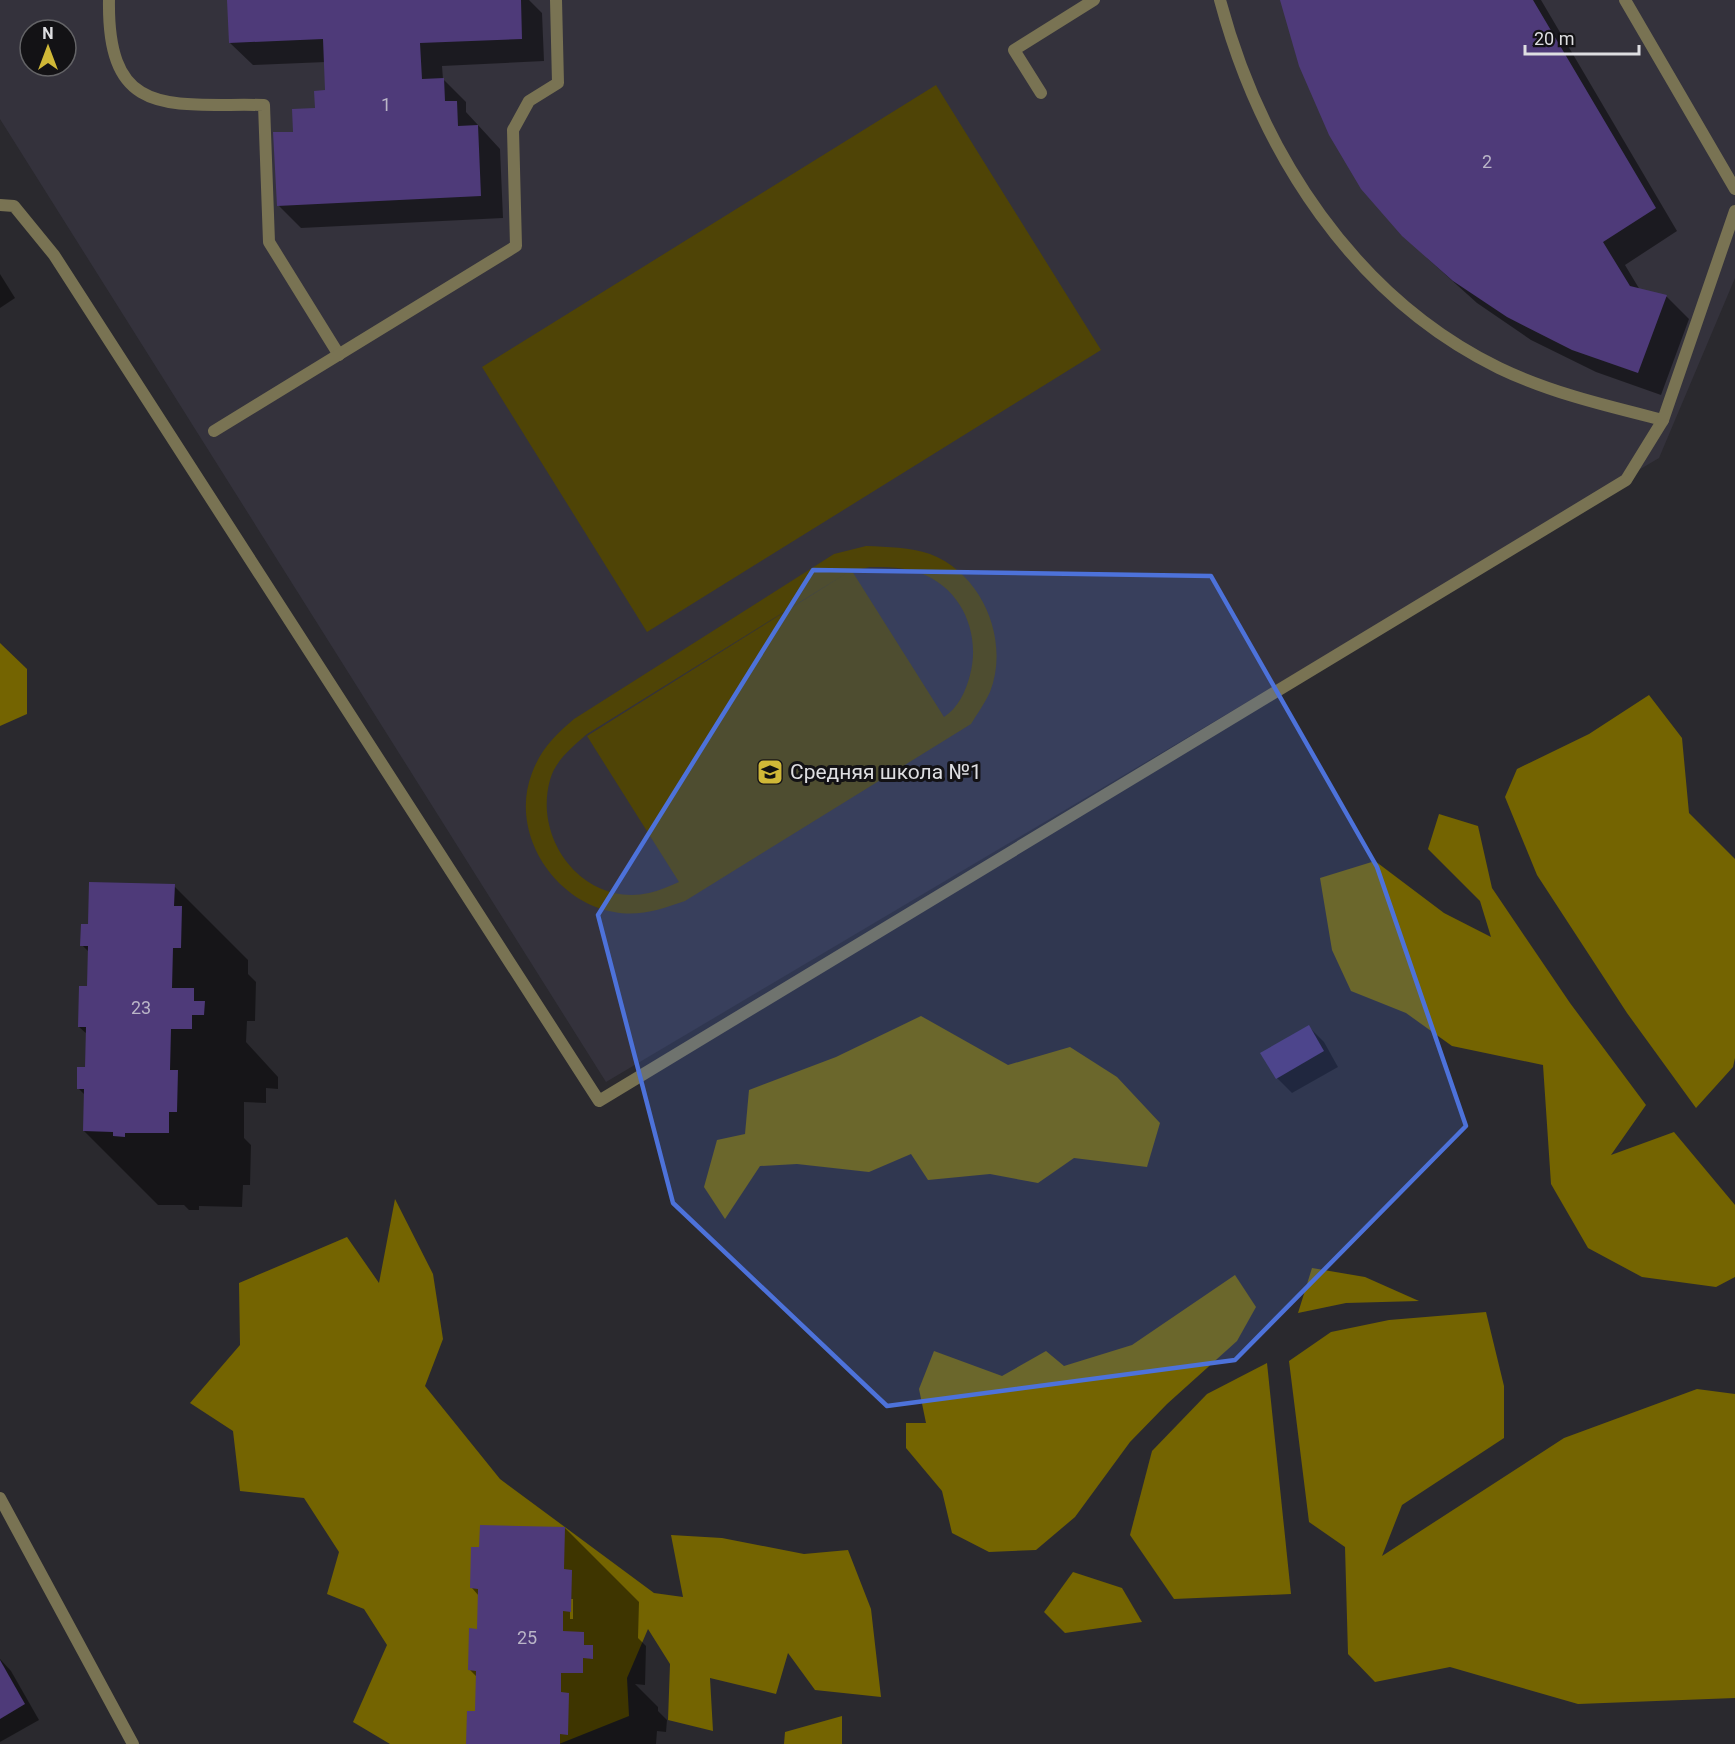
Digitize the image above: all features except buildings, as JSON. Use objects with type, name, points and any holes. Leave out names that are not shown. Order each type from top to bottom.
[{"type":"lane","points":[[108,0],[108,31],[117,63],[135,90],[159,102],[264,105],[269,242],[339,355]]},
{"type":"lane","points":[[214,431],[516,246],[513,130],[529,100],[558,83],[556,0]]},
{"type":"lane","points":[[1041,93],[1014,50],[1094,0]]},
{"type":"lane","points":[[1220,0],[1248,85],[1289,169],[1320,215],[1376,282],[1429,327],[1499,368],[1583,400],[1663,420]]},
{"type":"lane","points":[[1625,0],[1735,189]]},
{"type":"lane","points":[[0,205],[14,206],[54,255],[599,1101],[1626,480],[1663,420],[1735,211]]},
{"type":"lane","points":[[0,1498],[133,1744]]},
{"type":"highlighted area","points":[[813,570],[1211,576],[1377,867],[1466,1126],[1235,1360],[887,1406],[673,1203],[598,915]]},
{"type":"shaded area","name":"Средняя школа №1","points":[[0,0],[1735,0],[1735,278],[1659,458],[606,1082],[0,119]]},
{"type":"shaded area","points":[[936,85],[1101,350],[647,632],[482,367]]},
{"type":"shaded area","points":[[866,546],[915,550],[930,554],[949,564],[965,577],[978,593],[994,631],[997,652],[990,692],[971,724],[685,901],[632,914],[614,912],[592,905],[572,894],[555,879],[541,860],[532,840],[527,818],[526,795],[532,773],[549,743],[574,719],[834,554]],"holes":[[[870,567],[908,570],[935,580],[957,601],[965,614],[973,644],[970,675],[961,699],[944,717],[852,571]],[[850,571],[587,736],[679,882],[649,893],[625,895],[604,890],[585,879],[569,864],[557,846],[549,825],[547,803],[550,780],[552,773],[565,755],[587,734]]]},
{"type":"shaded area","points":[[0,643],[27,669],[27,714],[0,726]]},
{"type":"shaded area","points":[[1649,695],[1682,738],[1689,813],[1735,859],[1735,1058],[1733,1067],[1696,1108],[1627,1013],[1537,875],[1505,797],[1517,769],[1589,734]]},
{"type":"shaded area","points":[[1439,814],[1478,826],[1492,888],[1570,1003],[1646,1105],[1611,1155],[1674,1132],[1735,1205],[1735,1277],[1716,1287],[1642,1277],[1588,1248],[1551,1184],[1543,1065],[1452,1046],[1406,1013],[1351,991],[1332,950],[1320,878],[1375,861],[1444,913],[1491,937],[1480,901],[1428,849]]},
{"type":"shaded area","points":[[921,1016],[1008,1065],[1070,1047],[1117,1077],[1160,1123],[1147,1167],[1074,1158],[1038,1183],[990,1174],[928,1180],[911,1154],[869,1172],[797,1164],[760,1166],[725,1219],[704,1187],[717,1140],[745,1134],[749,1090],[836,1057]]},
{"type":"shaded area","points":[[395,1199],[433,1274],[443,1339],[425,1386],[500,1479],[654,1593],[683,1597],[671,1535],[722,1538],[804,1554],[848,1550],[871,1609],[881,1697],[815,1690],[788,1653],[776,1694],[710,1678],[713,1731],[668,1720],[670,1664],[648,1629],[627,1678],[629,1716],[559,1744],[390,1744],[353,1722],[387,1645],[364,1609],[327,1594],[339,1552],[304,1498],[240,1491],[233,1431],[190,1403],[240,1345],[239,1283],[347,1237],[379,1283]]},
{"type":"shaded area","points":[[1312,1268],[1365,1277],[1419,1301],[1346,1303],[1298,1313]]},
{"type":"shaded area","points":[[1235,1275],[1256,1307],[1237,1341],[1167,1404],[1130,1442],[1075,1517],[1036,1550],[989,1552],[952,1533],[942,1491],[906,1448],[906,1423],[926,1423],[919,1389],[934,1351],[1002,1376],[1046,1351],[1064,1366],[1132,1345]]},
{"type":"shaded area","points":[[1486,1312],[1504,1386],[1504,1438],[1402,1505],[1382,1556],[1564,1438],[1697,1389],[1735,1394],[1735,1698],[1578,1704],[1450,1667],[1375,1682],[1348,1654],[1345,1547],[1309,1522],[1289,1361],[1331,1332],[1389,1320]]},
{"type":"shaded area","points":[[1267,1363],[1291,1594],[1174,1599],[1130,1535],[1152,1451],[1207,1394]]},
{"type":"shaded area","points":[[1073,1572],[1122,1588],[1142,1622],[1065,1633],[1044,1612]]},
{"type":"shaded area","points":[[842,1716],[842,1744],[784,1744],[785,1732]]},
{"type":"place","name":"Средняя школа №1","points":[[770,772]]}]
